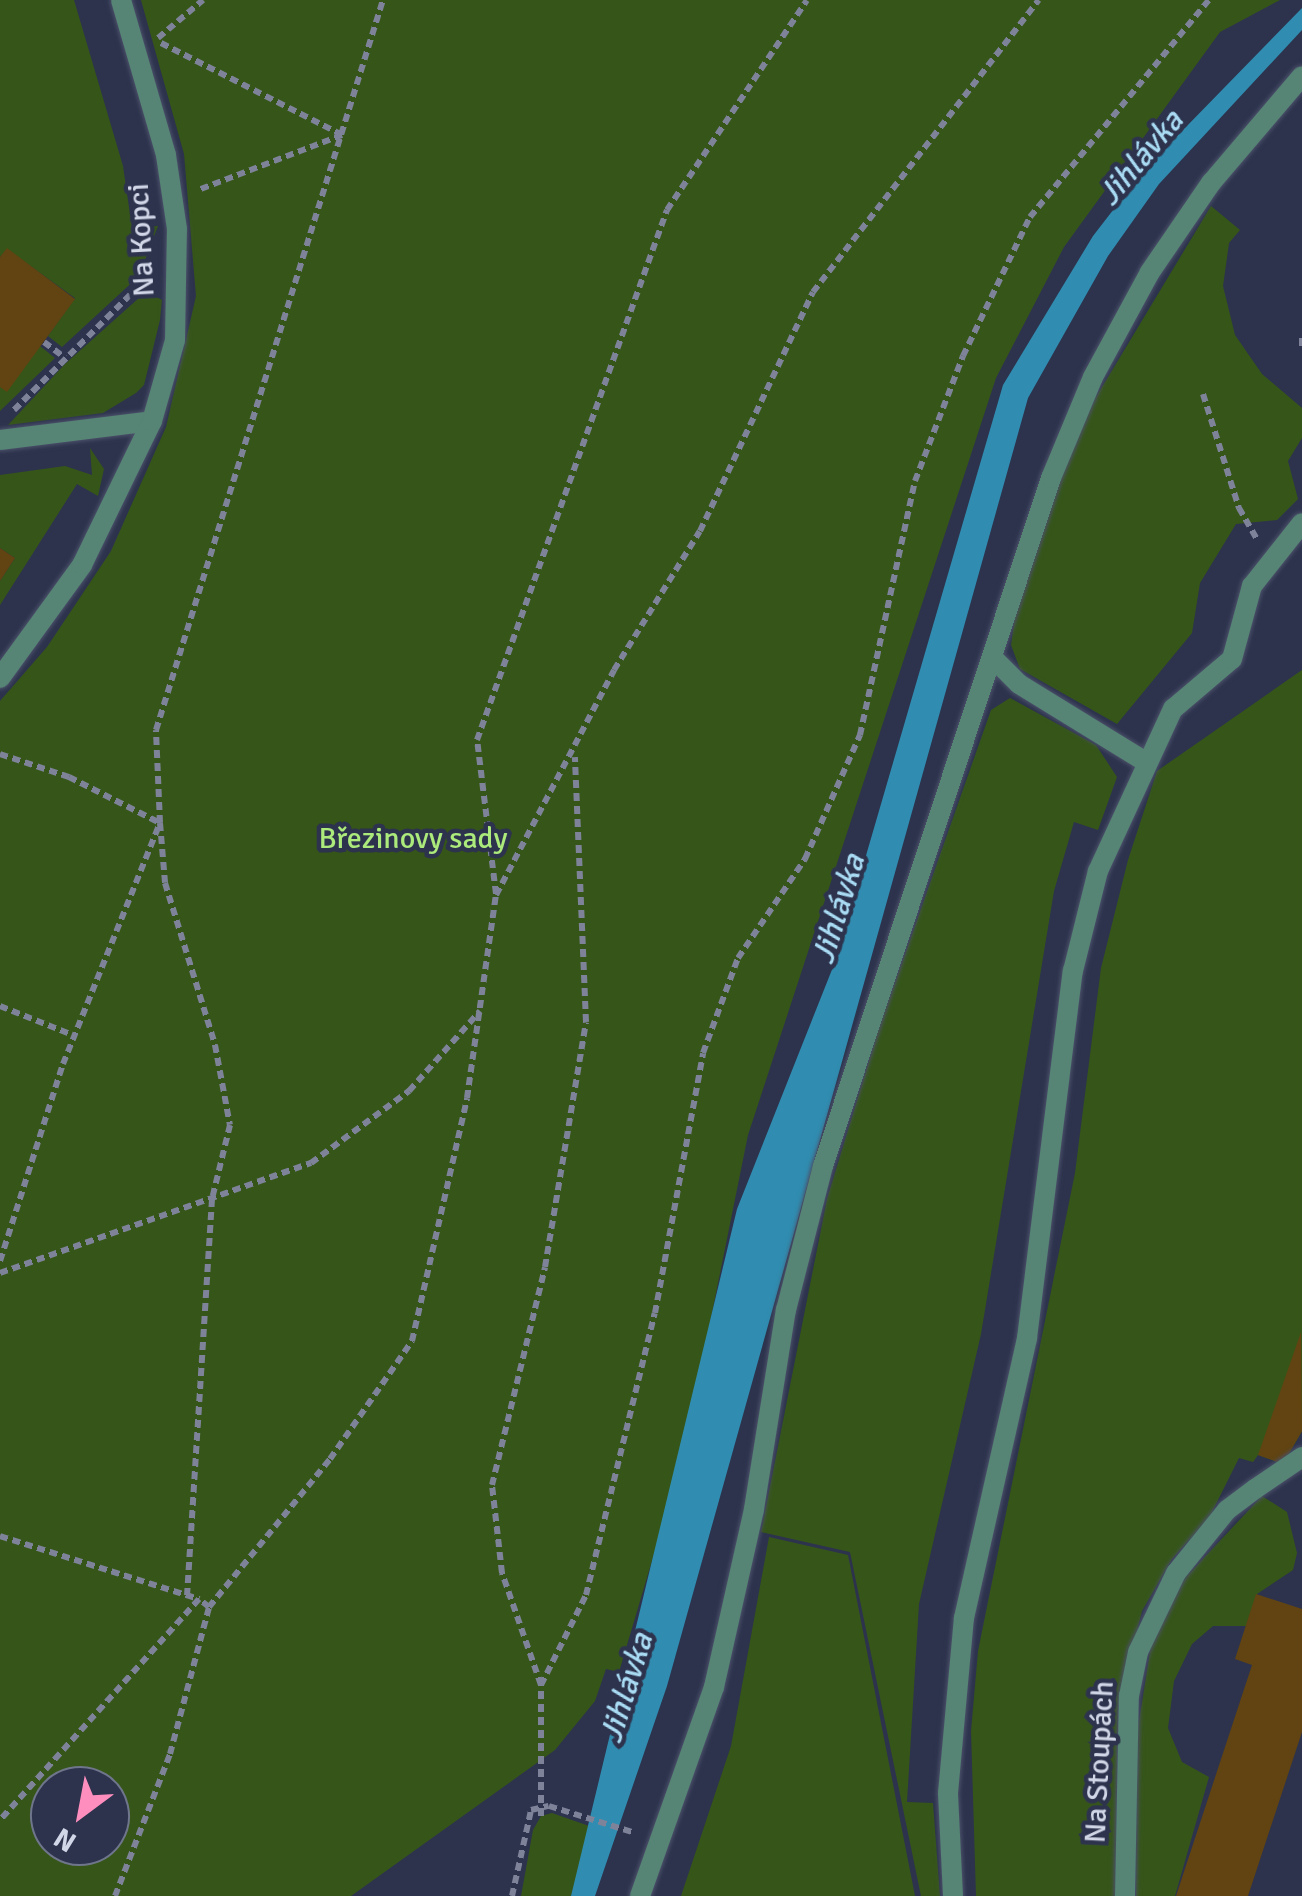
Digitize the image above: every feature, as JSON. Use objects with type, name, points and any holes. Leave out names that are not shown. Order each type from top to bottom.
[{"type":"street","name":"Na Kopci","points":[[0,678],[82,565],[152,420],[174,340],[177,249],[173,199],[120,0]]},
{"type":"street","points":[[640,1896],[714,1686],[754,1508],[786,1310],[823,1166],[994,658],[1050,478],[1103,360],[1150,272],[1211,183],[1302,76]]},
{"type":"street","points":[[0,440],[152,420]]},
{"type":"street","points":[[952,1896],[948,1794],[964,1618],[1028,1338],[1073,972],[1098,871],[1144,762],[1173,709],[1232,659],[1252,586],[1302,523]]},
{"type":"street","points":[[994,658],[1031,692],[1144,762]]},
{"type":"street","name":"Na Stoupách","points":[[1125,1896],[1129,1696],[1138,1652],[1176,1573],[1227,1510],[1302,1458]]},
{"type":"path","points":[[137,55],[203,0]]},
{"type":"path","points":[[187,1595],[212,1199],[230,1126],[214,1045],[164,883],[156,730],[383,0]]},
{"type":"path","points":[[115,1896],[170,1754],[209,1607],[330,1459],[412,1341],[444,1220],[481,1010],[496,895],[477,740],[668,210],[807,0]]},
{"type":"path","points":[[496,895],[574,755],[614,670],[700,530],[813,292],[1039,0]]},
{"type":"path","points":[[541,1685],[586,1596],[655,1313],[702,1054],[738,958],[805,859],[860,735],[916,480],[963,356],[1030,217],[1209,0]]},
{"type":"path","points":[[155,40],[342,135]]},
{"type":"path","points":[[173,199],[342,135]]},
{"type":"path","points":[[0,421],[177,249]]},
{"type":"path","points":[[1302,338],[1302,346]]},
{"type":"path","points":[[44,342],[64,358]]},
{"type":"path","points":[[1202,394],[1239,508],[1269,560]]},
{"type":"path","points":[[0,754],[69,777],[160,823]]},
{"type":"path","points":[[541,1816],[541,1685],[502,1573],[492,1485],[544,1267],[586,1022],[574,755]]},
{"type":"path","points":[[0,1260],[75,1036],[160,823]]},
{"type":"path","points":[[0,1006],[75,1036]]},
{"type":"path","points":[[0,1273],[311,1163],[364,1130],[439,1060],[481,1010]]},
{"type":"path","points":[[0,1536],[199,1599],[209,1607]]},
{"type":"path","points":[[0,1820],[199,1599]]},
{"type":"path","points":[[512,1896],[532,1810],[549,1806],[641,1836]]},
{"type":"green space","points":[[0,0],[74,0],[123,166],[132,228],[158,226],[139,276],[62,347],[48,336],[75,298],[7,249],[0,257]]},
{"type":"green space","name":"Březinovy sady","points":[[141,0],[1280,0],[1220,32],[1064,247],[996,378],[748,1135],[683,1456],[619,1672],[606,1669],[595,1701],[555,1750],[351,1896],[0,1896],[0,701],[47,647],[111,551],[166,427],[196,296],[184,154]]},
{"type":"green space","points":[[1211,206],[1240,230],[1229,243],[1223,286],[1235,335],[1262,374],[1302,408],[1302,438],[1288,461],[1298,499],[1277,520],[1236,524],[1200,583],[1192,633],[1117,724],[1020,669],[1011,645],[1015,616],[1064,467],[1096,397]]},
{"type":"green space","points":[[153,295],[162,300],[160,320],[144,385],[136,393],[103,413],[8,425],[65,364],[140,297]]},
{"type":"green space","points":[[40,346],[55,358],[0,411],[0,387]]},
{"type":"green space","points":[[90,448],[104,469],[98,496],[77,484],[0,605],[0,581],[15,558],[0,548],[0,475],[65,466],[92,475]]},
{"type":"green space","points":[[1302,670],[1302,1431],[1283,1464],[1258,1455],[1253,1462],[1239,1458],[1209,1518],[1172,1559],[1142,1611],[1118,1707],[1115,1896],[976,1896],[971,1731],[978,1651],[1075,1173],[1101,968],[1128,860],[1157,771]]},
{"type":"green space","points":[[1010,698],[1096,745],[1117,777],[1098,830],[1074,822],[1054,891],[981,1334],[919,1604],[907,1802],[933,1803],[940,1896],[921,1896],[850,1552],[761,1532],[827,1199],[879,1028],[991,710]]},
{"type":"green space","points":[[1262,1496],[1287,1512],[1297,1553],[1293,1570],[1257,1594],[1246,1626],[1213,1626],[1192,1644],[1174,1681],[1168,1728],[1182,1762],[1209,1777],[1175,1896],[1136,1896],[1137,1734],[1152,1639],[1185,1578]]},
{"type":"green space","points":[[769,1537],[848,1555],[915,1896],[681,1896],[731,1746]]},
{"type":"green space","points":[[552,1813],[592,1827],[571,1896],[521,1896],[533,1830],[541,1816]]},
{"type":"water","name":"Jihlávka","points":[[1302,8],[1302,30],[1159,184],[1108,256],[1028,398],[667,1686],[595,1896],[571,1896],[737,1209],[835,962],[1003,385],[1093,236],[1144,170]]},
{"type":"building","points":[[7,248],[75,299],[7,392],[0,387],[0,257]]},
{"type":"building","points":[[0,548],[15,558],[0,581]]},
{"type":"building","points":[[1301,1332],[1302,1431],[1283,1464],[1258,1455]]},
{"type":"building","points":[[1256,1594],[1302,1609],[1302,1732],[1248,1896],[1176,1896],[1252,1665],[1235,1659]]}]
